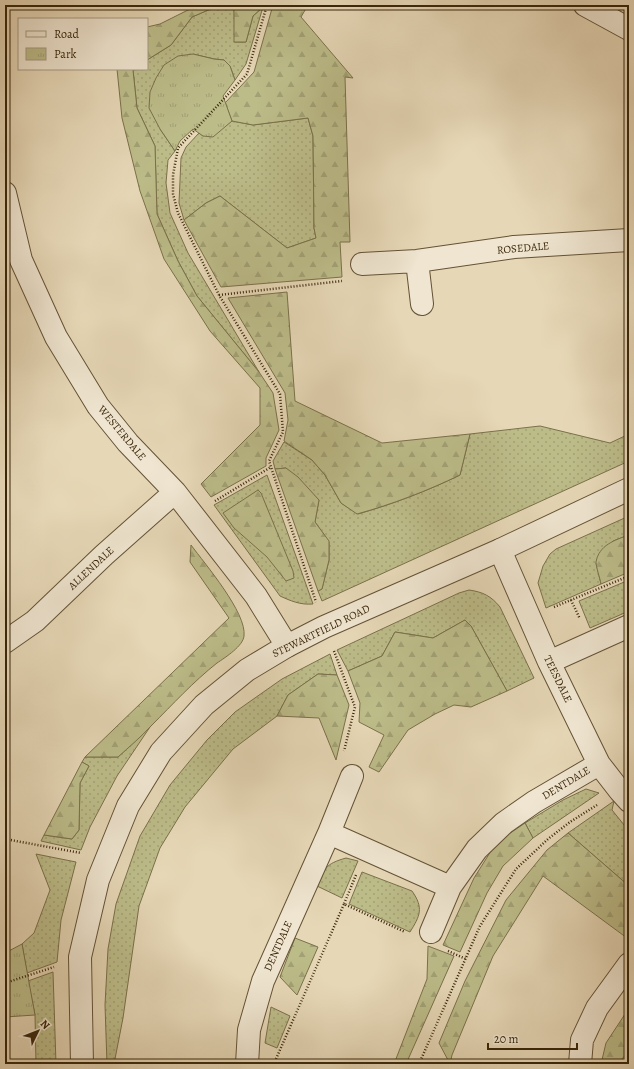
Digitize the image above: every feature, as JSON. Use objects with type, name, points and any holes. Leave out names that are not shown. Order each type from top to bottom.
[{"type":"street","points":[[585,5],[629,29]]},
{"type":"street","name":"WESTERDALE","points":[[5,193],[21,260],[56,337],[98,406],[128,443],[175,492],[256,596],[287,646]]},
{"type":"street","name":"ROSEDALE","points":[[362,264],[417,261],[514,247],[629,240]]},
{"type":"street","points":[[417,261],[422,304]]},
{"type":"street","name":"STEWARTFIELD ROAD","points":[[82,1064],[80,957],[98,880],[128,806],[161,752],[204,705],[247,670],[287,646],[324,627],[500,550],[629,489]]},
{"type":"street","name":"ALLENDALE","points":[[5,642],[35,621],[104,555],[175,492]]},
{"type":"street","name":"TEESDALE","points":[[500,550],[549,662],[598,764],[624,796]]},
{"type":"street","points":[[549,662],[629,626]]},
{"type":"street","name":"DENTDALE","points":[[431,932],[450,887],[477,849],[504,823],[534,802],[598,764]]},
{"type":"street","name":"DENTDALE","points":[[246,1064],[249,1030],[263,981],[329,833],[352,776]]},
{"type":"street","points":[[329,833],[450,887]]},
{"type":"street","points":[[580,1064],[582,1040],[597,1008],[629,964]]},
{"type":"path","points":[[267,5],[247,74],[178,148],[173,175],[173,194],[178,214],[219,295],[280,394],[283,432],[269,462],[324,627],[355,707],[342,757],[352,776]]},
{"type":"path","points":[[219,295],[342,281],[362,264]]},
{"type":"path","points":[[192,515],[271,467]]},
{"type":"path","points":[[530,618],[629,576]]},
{"type":"path","points":[[419,1064],[480,926],[516,869],[548,839],[570,822],[624,796]]},
{"type":"path","points":[[5,839],[107,858]]},
{"type":"path","points":[[273,1064],[368,850]]},
{"type":"path","points":[[344,904],[406,932]]},
{"type":"path","points":[[446,950],[466,959]]},
{"type":"path","points":[[5,983],[80,957]]},
{"type":"green space","points":[[198,5],[220,5],[192,17],[171,45],[148,59],[148,27],[160,24]]},
{"type":"green space","points":[[220,5],[234,5],[235,42],[246,42],[253,16],[263,7],[246,64],[235,80],[230,66],[224,60],[193,54],[160,129],[175,151],[168,160],[166,183],[170,213],[188,253],[259,372],[197,296],[178,261],[157,214],[155,146],[137,108],[133,70],[148,70],[148,59],[171,45],[192,17]]},
{"type":"green space","points":[[234,5],[264,5],[253,16],[246,42],[234,42]]},
{"type":"green space","points":[[273,5],[308,5],[301,17],[353,78],[345,77],[350,242],[340,242],[342,277],[221,287],[184,220],[206,203],[220,196],[287,248],[316,238],[314,228],[313,136],[308,118],[253,125],[232,121],[225,103],[254,72]]},
{"type":"green space","points":[[193,54],[224,60],[230,66],[235,80],[223,96],[232,121],[213,137],[203,136],[193,129],[180,141],[175,151],[160,129],[149,108],[150,92],[164,65],[178,56]]},
{"type":"green space","points":[[117,70],[133,70],[137,108],[155,146],[157,214],[178,261],[197,296],[259,372],[273,393],[279,430],[266,458],[266,466],[211,497],[201,484],[260,425],[260,388],[210,331],[164,259],[140,191],[122,118]]},
{"type":"green space","points":[[308,118],[313,136],[314,228],[316,238],[287,248],[220,196],[206,203],[184,220],[179,203],[181,158],[186,147],[199,133],[203,136],[225,126],[232,121],[253,125]]},
{"type":"green space","points":[[287,292],[295,401],[382,443],[470,434],[460,475],[410,497],[357,514],[341,503],[325,475],[312,460],[284,441],[288,420],[285,393],[228,298]]},
{"type":"green space","points":[[540,426],[610,443],[629,434],[629,461],[322,601],[318,591],[322,589],[329,560],[329,542],[315,522],[319,500],[286,468],[275,469],[273,461],[284,442],[312,460],[325,475],[341,503],[358,514],[410,497],[460,475],[470,434]]},
{"type":"green space","points":[[286,468],[298,477],[319,500],[315,522],[329,541],[329,560],[322,589],[318,591],[275,469]]},
{"type":"green space","points":[[267,475],[313,604],[300,603],[280,596],[214,505]]},
{"type":"green space","points":[[258,490],[261,493],[293,571],[294,578],[286,581],[267,557],[234,528],[223,513]]},
{"type":"green space","points":[[629,516],[629,535],[613,541],[596,563],[601,584],[546,608],[538,583],[543,566],[550,554],[556,549]]},
{"type":"green space","points":[[629,535],[629,572],[601,584],[596,562],[600,551],[608,544]]},
{"type":"green space","points":[[191,545],[224,589],[239,615],[243,626],[244,636],[241,644],[191,685],[118,757],[85,757],[229,618],[190,562]]},
{"type":"green space","points":[[629,580],[629,611],[590,628],[579,601]]},
{"type":"green space","points":[[469,590],[486,595],[500,607],[534,678],[507,691],[471,626],[465,620],[433,638],[395,632],[382,656],[348,671],[337,650],[459,593]]},
{"type":"green space","points":[[465,620],[471,626],[507,691],[471,707],[454,705],[435,714],[408,730],[379,772],[369,767],[384,735],[359,722],[360,703],[348,671],[382,656],[395,632],[433,638]]},
{"type":"green space","points":[[330,654],[337,675],[318,674],[288,695],[277,716],[233,749],[185,807],[160,848],[139,906],[123,1018],[114,1064],[107,1064],[105,1005],[108,949],[116,904],[140,836],[170,785],[207,740],[235,712],[282,679]]},
{"type":"green space","points":[[318,674],[337,675],[349,705],[336,760],[319,718],[277,716],[288,695]]},
{"type":"green space","points":[[150,727],[117,776],[90,827],[81,850],[41,841],[44,835],[72,839],[79,830],[80,783],[89,766],[82,762],[85,757],[118,757]]},
{"type":"green space","points":[[82,762],[89,766],[80,783],[79,830],[72,839],[44,835]]},
{"type":"green space","points":[[586,789],[599,793],[533,838],[525,823],[563,800]]},
{"type":"green space","points":[[614,801],[612,810],[629,831],[629,886],[568,833]]},
{"type":"green space","points":[[525,823],[533,838],[503,866],[487,893],[460,952],[443,945],[474,878],[491,851],[509,834]]},
{"type":"green space","points":[[568,833],[629,886],[629,933],[627,938],[543,876],[493,956],[452,1055],[450,1064],[439,1043],[465,981],[506,900],[547,850]]},
{"type":"green space","points":[[36,854],[76,862],[61,920],[57,962],[27,973],[22,944],[34,933],[50,890]]},
{"type":"green space","points":[[346,858],[358,861],[342,898],[317,886],[324,871],[330,865]]},
{"type":"green space","points":[[362,872],[412,891],[418,902],[419,912],[410,932],[349,904]]},
{"type":"green space","points":[[295,938],[318,947],[297,995],[280,977]]},
{"type":"green space","points":[[22,944],[35,1015],[5,1017],[5,953]]},
{"type":"green space","points":[[428,946],[454,956],[406,1064],[394,1064],[427,979]]},
{"type":"green space","points":[[53,972],[56,1064],[36,1064],[35,1015],[28,981]]},
{"type":"green space","points":[[271,1007],[290,1016],[277,1048],[265,1043]]},
{"type":"green space","points":[[629,1008],[629,1028],[624,1035],[629,1041],[629,1051],[621,1060],[621,1064],[601,1064],[606,1043]]}]
